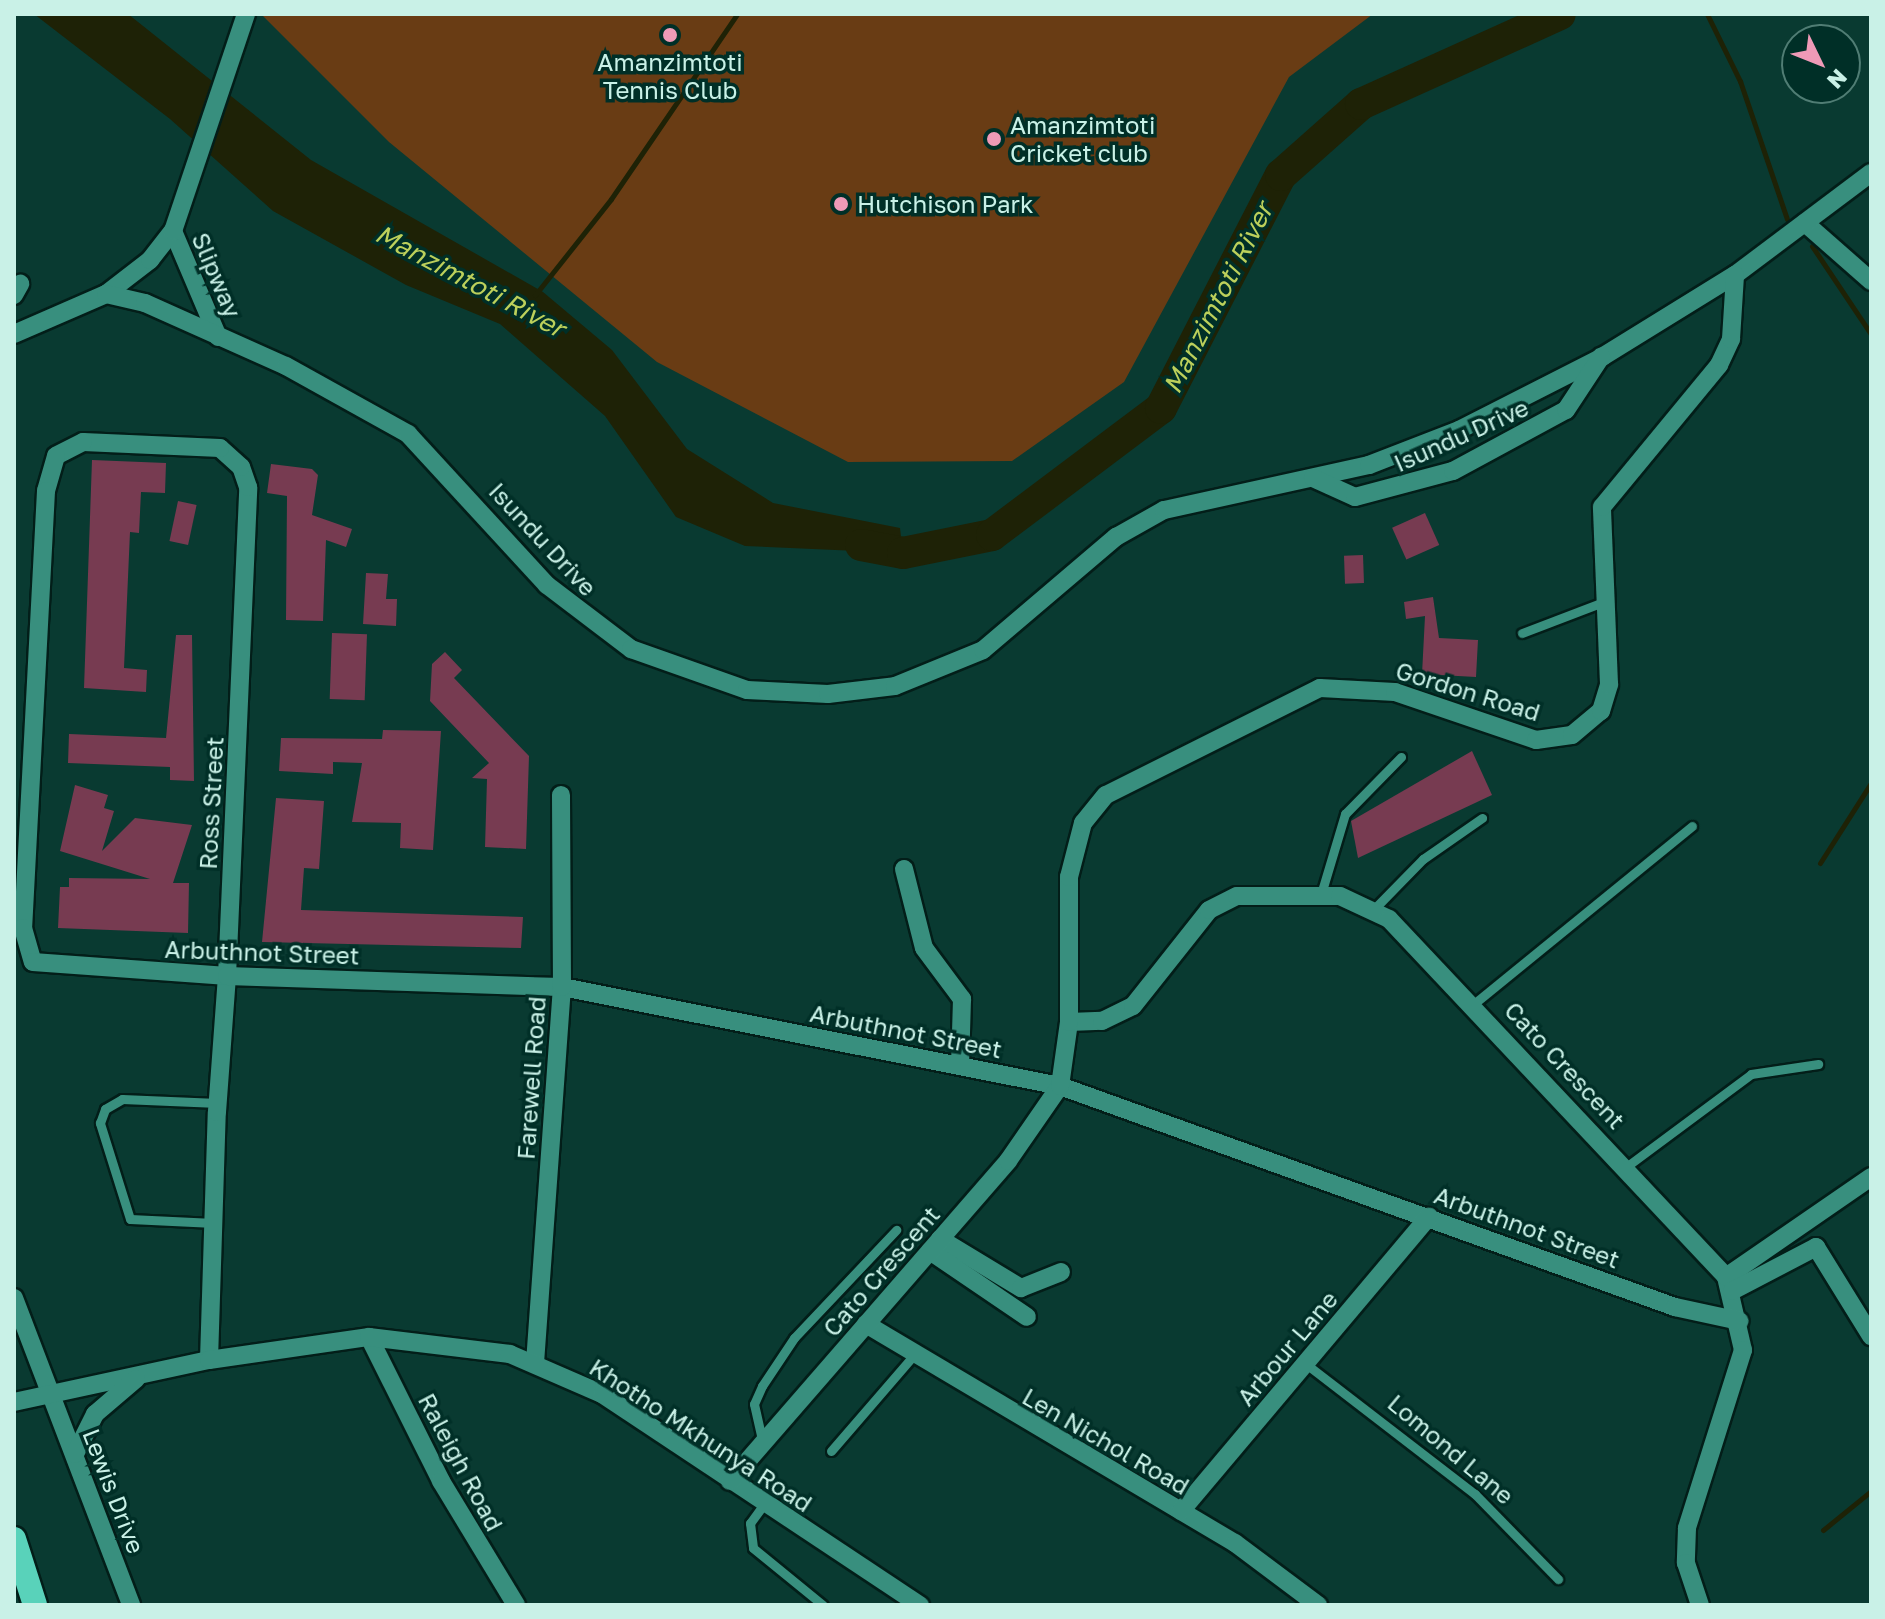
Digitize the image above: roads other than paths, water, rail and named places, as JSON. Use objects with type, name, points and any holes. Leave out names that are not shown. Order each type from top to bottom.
[{"type":"highway","points":[[14,1539],[35,1605]]},
{"type":"street","points":[[14,334],[106,294],[150,260],[173,231],[190,190],[246,14]]},
{"type":"street","name":"Isundu Drive","points":[[106,294],[218,337],[408,434],[595,628],[666,666],[747,690],[828,694],[934,674],[983,650],[1116,537],[1164,510],[1313,478],[1411,452],[1602,357],[1735,275],[1871,173]]},
{"type":"street","points":[[1805,223],[1871,281]]},
{"type":"street","name":"Slipway","points":[[173,231],[218,337]]},
{"type":"street","name":"Gordon Road","points":[[1060,1086],[1069,1022],[1069,877],[1083,823],[1106,795],[1285,700],[1332,687],[1395,692],[1536,740],[1572,735],[1601,711],[1609,684],[1603,602],[1602,507],[1719,365],[1731,339],[1735,275]]},
{"type":"street","name":"Isundu Drive","points":[[1313,478],[1355,497],[1453,471],[1566,410],[1602,357]]},
{"type":"street","name":"Ross Street","points":[[47,473],[62,450],[93,441],[209,446],[228,453],[245,476],[209,1360]]},
{"type":"street","name":"Arbuthnot Street","points":[[47,473],[23,928],[29,957],[227,976],[562,987],[1060,1086],[1697,1315],[1740,1321]]},
{"type":"street","name":"Farewell Road","points":[[535,1363],[562,987],[561,795]]},
{"type":"street","points":[[904,869],[924,948],[962,999],[960,1065]]},
{"type":"street","name":"Cato Crescent","points":[[1069,1022],[1102,1021],[1133,1006],[1209,910],[1237,896],[1321,894],[1375,908],[1475,1003],[1729,1284],[1740,1321],[1743,1350],[1731,1403],[1687,1528],[1686,1563],[1700,1605]]},
{"type":"street","name":"Cato Crescent","points":[[730,1481],[1008,1161],[1060,1086]]},
{"type":"street","points":[[1729,1284],[1871,1177]]},
{"type":"street","name":"Arbour Lane","points":[[1181,1511],[1429,1217]]},
{"type":"street","points":[[935,1245],[1021,1288],[1061,1272]]},
{"type":"street","points":[[935,1245],[1027,1317]]},
{"type":"street","points":[[1729,1284],[1816,1247],[1871,1336]]},
{"type":"street","points":[[14,1298],[51,1394]]},
{"type":"street","name":"Len Nichol Road","points":[[866,1324],[1280,1571],[1318,1605]]},
{"type":"street","name":"Khotho Mkhunya Road","points":[[19,1402],[209,1360],[369,1337],[467,1345],[535,1363],[602,1394],[920,1605]]},
{"type":"street","name":"Raleigh Road","points":[[369,1337],[441,1481],[516,1605]]},
{"type":"street","points":[[75,1454],[95,1414],[141,1375]]},
{"type":"street","name":"Lewis Drive","points":[[51,1394],[131,1605]]},
{"type":"lane","points":[[1522,633],[1603,602]]},
{"type":"lane","points":[[1321,894],[1345,814],[1401,757]]},
{"type":"lane","points":[[1375,908],[1423,859],[1482,818]]},
{"type":"lane","points":[[1475,1003],[1692,826]]},
{"type":"lane","points":[[1626,1167],[1751,1074],[1818,1064]]},
{"type":"lane","points":[[214,1223],[130,1219],[100,1123],[105,1109],[122,1099],[218,1103]]},
{"type":"lane","points":[[763,1444],[754,1404],[762,1386],[794,1338],[896,1230]]},
{"type":"lane","points":[[831,1451],[914,1355]]},
{"type":"lane","name":"Lomond Lane","points":[[1306,1364],[1475,1494],[1558,1579]]},
{"type":"lane","points":[[764,1504],[750,1523],[753,1548],[823,1605]]},
{"type":"water","points":[[34,14],[128,14],[311,160],[543,292],[612,350],[687,449],[773,503],[900,528],[903,553],[745,546],[676,517],[605,416],[500,324],[406,285],[273,211],[170,119]]},
{"type":"waterway","points":[[535,295],[611,199],[737,14]]},
{"type":"waterway","name":"Manzimtoti River","points":[[861,545],[903,553],[992,535],[1161,408],[1281,175],[1361,104],[1560,14]]},
{"type":"waterway","points":[[1707,14],[1740,81],[1787,219]]},
{"type":"waterway","points":[[1812,246],[1871,334]]},
{"type":"waterway","points":[[1820,863],[1871,783]]},
{"type":"waterway","points":[[1823,1530],[1871,1491]]},
{"type":"place","name":"Amanzimtoti Tennis Club","points":[[670,35]]},
{"type":"place","name":"Amanzimtoti Cricket club","points":[[994,139]]},
{"type":"place","name":"Hutchison Park","points":[[841,204]]}]
